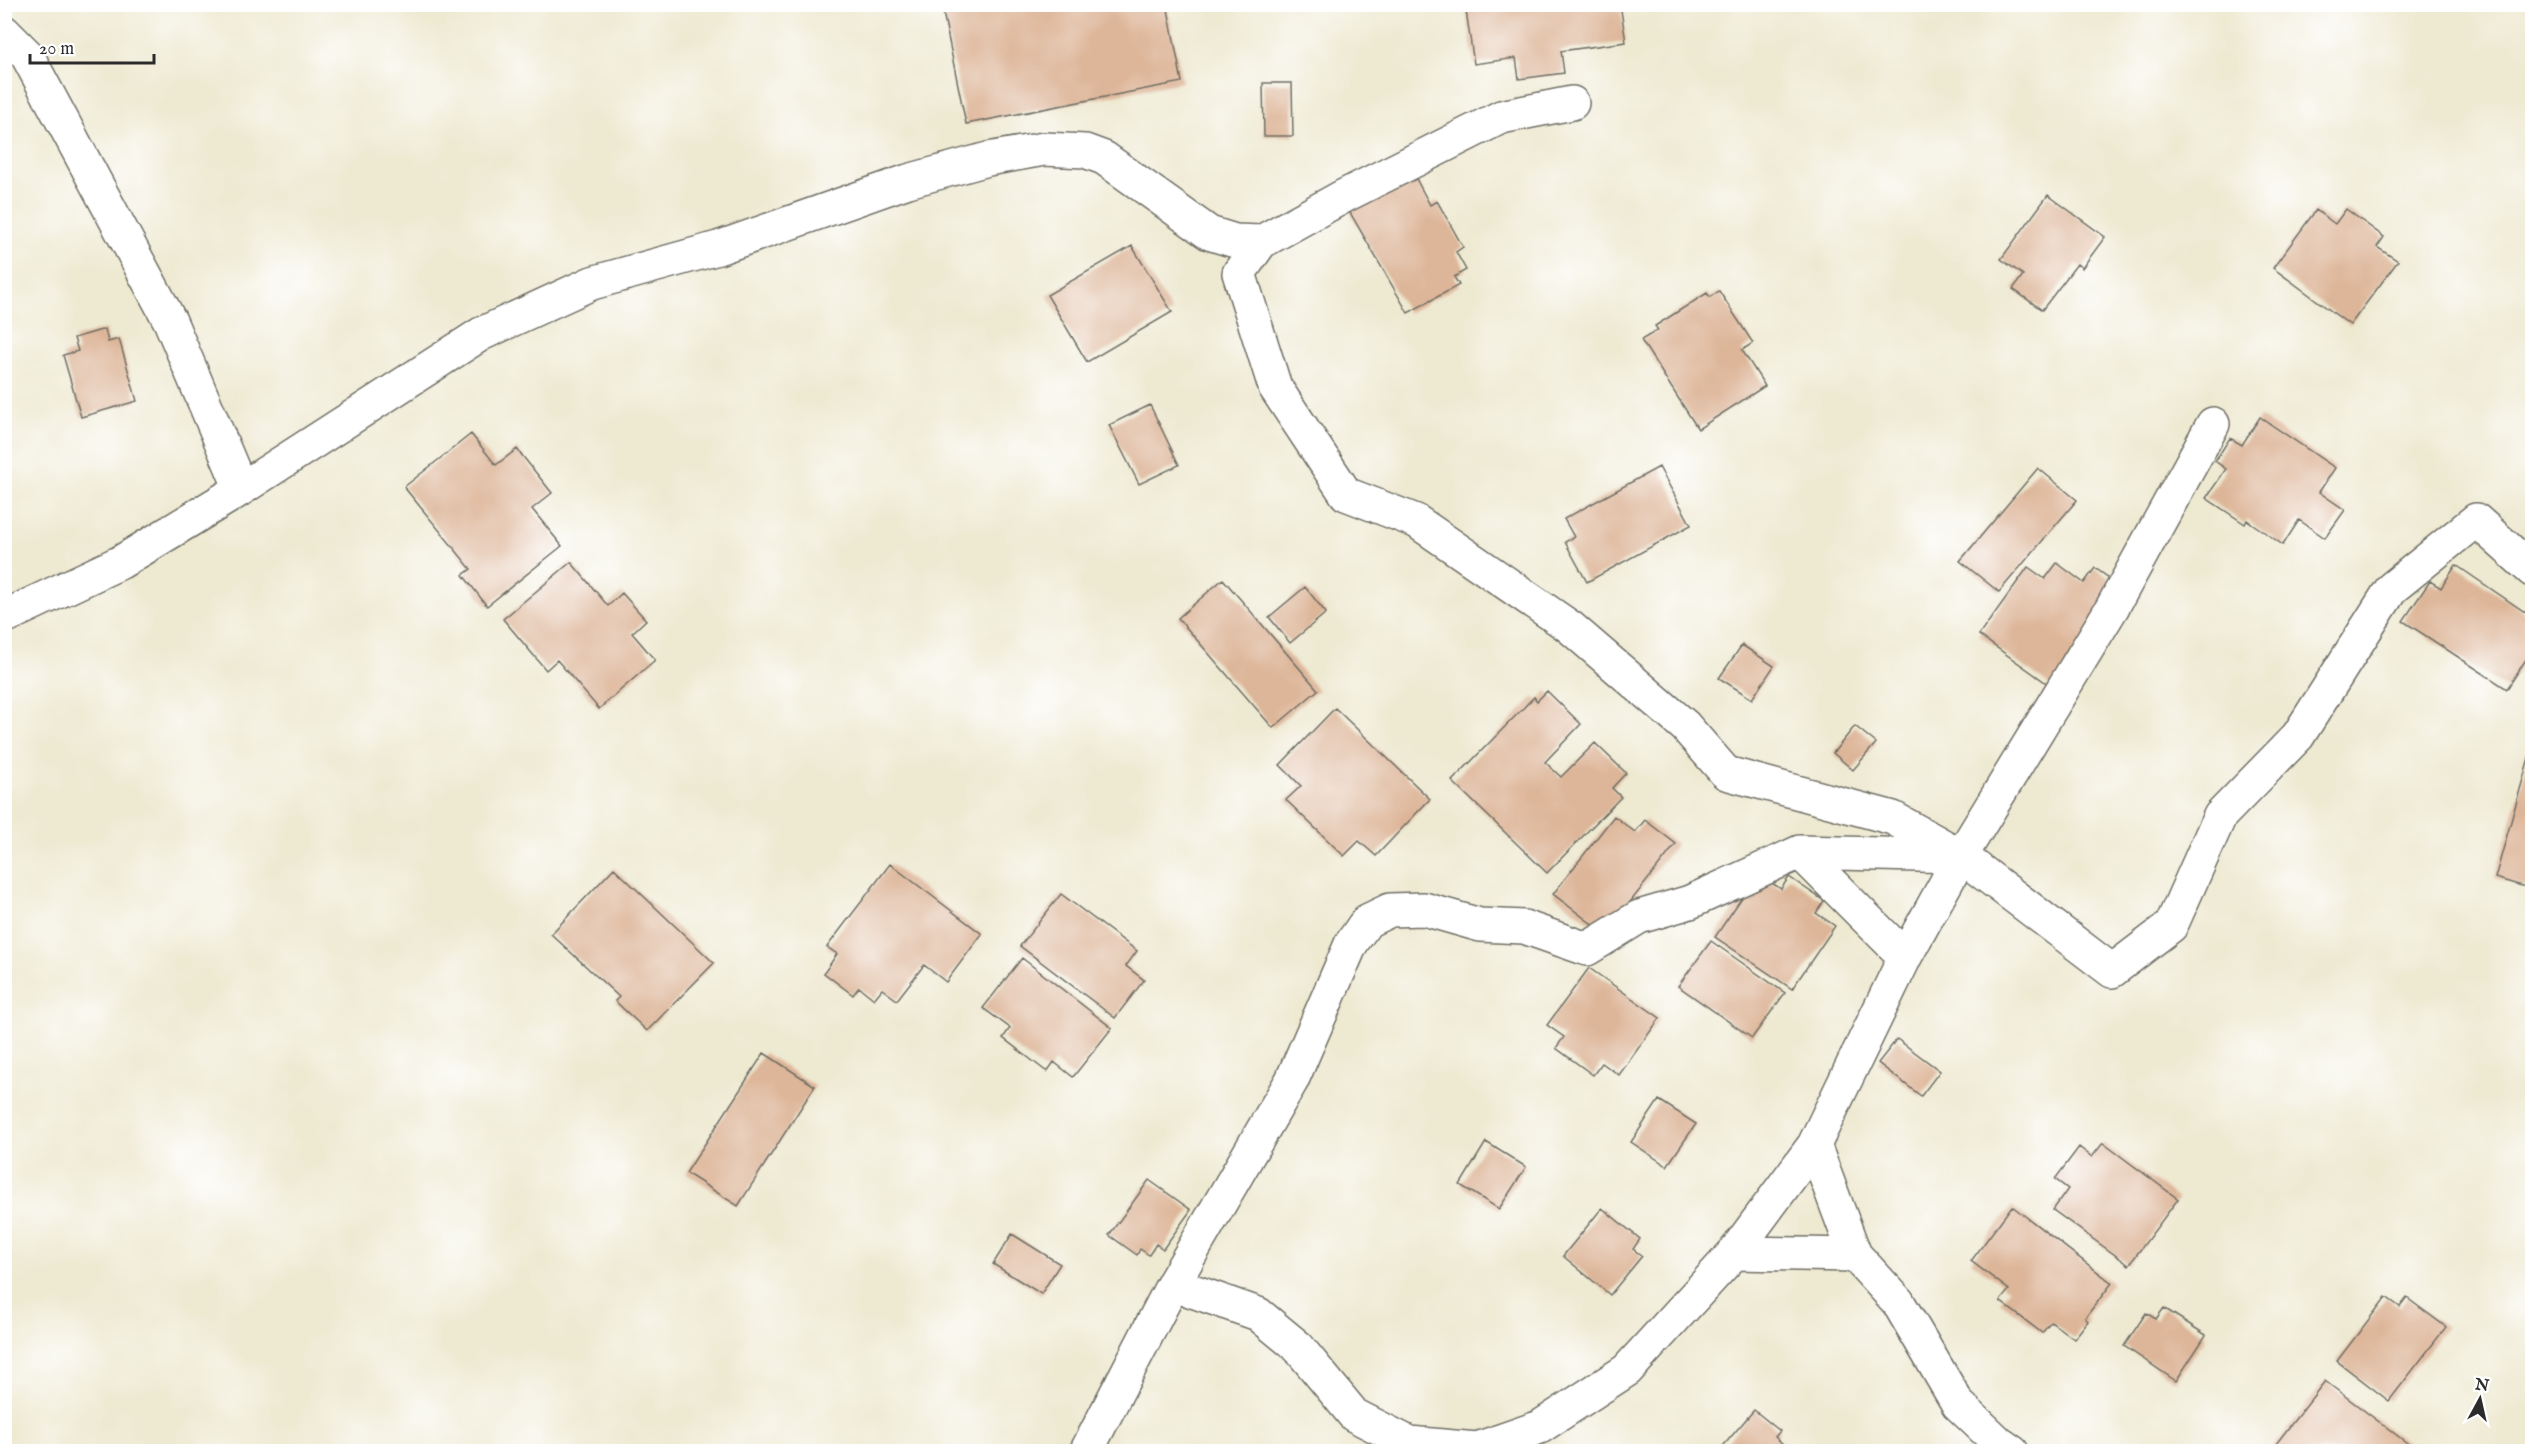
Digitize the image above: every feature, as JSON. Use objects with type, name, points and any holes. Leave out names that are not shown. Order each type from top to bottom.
[{"type":"street","points":[[4,32],[27,55],[170,321],[241,489]]},
{"type":"street","points":[[1572,103],[1501,117],[1344,196],[1261,242],[1239,273],[1275,387],[1346,494],[1416,521],[1570,627],[1685,726],[1726,773],[1893,818],[1961,856],[2112,971],[2171,926],[2220,816],[2298,736],[2392,588],[2476,520],[2532,570]]},
{"type":"street","points":[[4,617],[121,561],[241,489],[481,334],[592,283],[718,248],[908,182],[988,159],[1044,149],[1085,151],[1104,158],[1209,233],[1235,241],[1261,242]]},
{"type":"street","points":[[1173,1284],[1258,1314],[1298,1347],[1354,1415],[1409,1443],[1477,1449],[1540,1427],[1627,1370],[1734,1253],[1814,1145],[1905,957],[1961,856],[2112,608],[2213,424]]},
{"type":"street","points":[[1086,1452],[1173,1284],[1292,1080],[1351,945],[1367,921],[1390,910],[1424,909],[1480,925],[1524,927],[1587,949],[1639,918],[1690,902],[1800,852],[1961,856]]},
{"type":"street","points":[[1800,852],[1905,957]]},
{"type":"street","points":[[1814,1145],[1855,1255],[1898,1302],[1958,1404],[1999,1443],[2012,1452]]},
{"type":"street","points":[[1734,1253],[1855,1255]]},
{"type":"building","points":[[980,4],[1167,4],[1182,82],[966,124],[943,12]]},
{"type":"building","points":[[1465,4],[1620,4],[1626,42],[1561,51],[1564,73],[1519,79],[1516,58],[1474,64]]},
{"type":"building","points":[[1263,83],[1292,83],[1293,136],[1264,136]]},
{"type":"building","points":[[1413,173],[1430,205],[1437,201],[1463,247],[1456,252],[1466,270],[1454,277],[1459,285],[1408,313],[1348,209]]},
{"type":"building","points":[[2048,195],[2105,237],[2082,268],[2077,264],[2042,310],[2013,289],[2023,275],[2001,259]]},
{"type":"building","points":[[2346,209],[2384,237],[2377,247],[2398,261],[2350,325],[2273,268],[2316,210],[2335,224]]},
{"type":"building","points":[[1132,246],[1172,312],[1087,362],[1047,295]]},
{"type":"building","points":[[1719,291],[1753,343],[1742,350],[1765,386],[1698,429],[1641,340],[1658,330],[1655,326],[1707,293],[1710,297]]},
{"type":"building","points":[[105,329],[108,342],[119,339],[137,401],[81,417],[63,355],[78,351],[74,338]]},
{"type":"building","points":[[1150,405],[1179,465],[1139,484],[1109,425]]},
{"type":"building","points":[[2260,417],[2335,468],[2319,492],[2345,510],[2325,538],[2299,520],[2283,545],[2247,520],[2245,524],[2206,498],[2226,469],[2215,461],[2230,438],[2242,445]]},
{"type":"building","points":[[471,434],[496,465],[517,449],[552,493],[532,509],[562,546],[487,606],[463,575],[471,569],[404,487]]},
{"type":"building","points":[[1659,467],[1691,525],[1587,582],[1565,542],[1574,537],[1564,519]]},
{"type":"building","points":[[2038,468],[2077,500],[1999,592],[1960,561]]},
{"type":"building","points":[[571,562],[608,606],[622,593],[646,620],[632,633],[655,660],[599,709],[557,660],[546,670],[503,619]]},
{"type":"building","points":[[2057,563],[2084,583],[2095,568],[2120,586],[2052,687],[1979,635],[2028,567],[2045,579]]},
{"type":"building","points":[[2456,565],[2532,617],[2532,650],[2507,689],[2403,621],[2430,581],[2441,588]]},
{"type":"building","points":[[1223,579],[1318,690],[1273,728],[1178,618]]},
{"type":"building","points":[[1305,587],[1326,613],[1290,643],[1269,617]]},
{"type":"building","points":[[1742,645],[1774,666],[1752,699],[1719,678]]},
{"type":"building","points":[[1547,691],[1581,724],[1545,762],[1561,777],[1595,743],[1626,773],[1612,788],[1621,797],[1547,873],[1452,781],[1534,697],[1537,701]]},
{"type":"building","points":[[1335,708],[1430,799],[1376,856],[1359,841],[1344,856],[1286,800],[1301,786],[1280,765]]},
{"type":"building","points":[[1855,726],[1876,743],[1853,770],[1833,753]]},
{"type":"building","points":[[2532,747],[2532,889],[2495,878]]},
{"type":"building","points":[[1614,816],[1635,832],[1645,820],[1676,844],[1605,934],[1553,894]]},
{"type":"building","points":[[890,864],[982,934],[946,982],[924,965],[897,1000],[882,989],[874,999],[859,987],[853,995],[824,973],[837,954],[827,947]]},
{"type":"building","points":[[614,868],[714,963],[647,1031],[615,1001],[619,997],[551,934]]},
{"type":"building","points":[[1758,874],[1781,889],[1789,877],[1824,901],[1816,913],[1835,926],[1792,989],[1715,937]]},
{"type":"building","points":[[1061,894],[1137,951],[1126,966],[1144,980],[1115,1018],[1020,946]]},
{"type":"building","points":[[1711,941],[1785,993],[1752,1038],[1678,986]]},
{"type":"building","points":[[1022,958],[1112,1028],[1073,1077],[1054,1062],[1047,1072],[1003,1038],[1010,1028],[983,1008]]},
{"type":"building","points":[[1589,968],[1660,1018],[1619,1075],[1602,1063],[1593,1075],[1556,1048],[1564,1037],[1547,1025]]},
{"type":"building","points":[[1897,1039],[1940,1071],[1921,1096],[1878,1063]]},
{"type":"building","points":[[764,1053],[815,1086],[738,1206],[686,1173]]},
{"type":"building","points":[[1659,1100],[1696,1124],[1667,1166],[1631,1142]]},
{"type":"building","points":[[1486,1142],[1526,1167],[1499,1209],[1460,1185]]},
{"type":"building","points":[[2103,1143],[2178,1199],[2129,1265],[2053,1210],[2068,1189],[2055,1179],[2079,1147],[2092,1157]]},
{"type":"building","points":[[1149,1180],[1191,1210],[1163,1249],[1156,1244],[1149,1255],[1140,1249],[1137,1255],[1109,1235]]},
{"type":"building","points":[[2012,1206],[2112,1283],[2085,1318],[2088,1321],[2074,1339],[2051,1322],[2042,1333],[2000,1301],[2009,1290],[1971,1261]]},
{"type":"building","points":[[1602,1208],[1640,1239],[1633,1249],[1642,1256],[1610,1295],[1563,1256]]},
{"type":"building","points":[[1012,1234],[1060,1264],[1041,1294],[993,1264]]},
{"type":"building","points":[[2386,1297],[2400,1307],[2407,1298],[2446,1327],[2389,1401],[2337,1361]]},
{"type":"building","points":[[2164,1308],[2206,1335],[2176,1381],[2124,1346],[2146,1313],[2156,1319]]},
{"type":"building","points":[[2325,1381],[2419,1452],[2276,1452],[2272,1449]]},
{"type":"building","points":[[1754,1410],[1780,1431],[1775,1437],[1792,1452],[1718,1452]]}]
